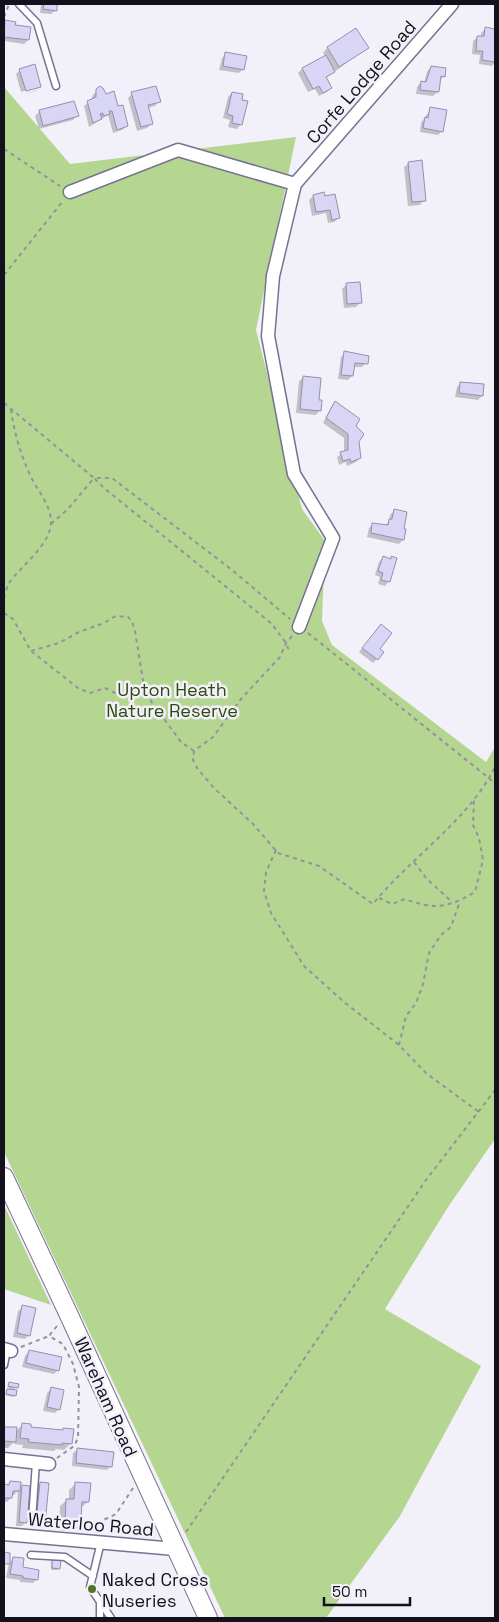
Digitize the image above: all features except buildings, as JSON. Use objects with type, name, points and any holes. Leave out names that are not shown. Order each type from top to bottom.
[{"type":"street","name":"Corfe Lodge Road","points":[[300,627],[333,538],[294,474],[268,336],[273,276],[296,184],[452,4]]},
{"type":"street","points":[[70,192],[178,150],[296,184]]},
{"type":"street","name":"Wareham Road","points":[[4,1177],[208,1618]]},
{"type":"street","points":[[4,1459],[43,1463]]},
{"type":"street","name":"Waterloo Road","points":[[4,1534],[175,1549]]},
{"type":"lane","points":[[19,4],[36,23],[56,86]]},
{"type":"lane","points":[[4,1365],[7,1350]]},
{"type":"lane","points":[[32,1520],[43,1463]]},
{"type":"lane","points":[[101,1542],[90,1587],[111,1618]]},
{"type":"lane","points":[[31,1555],[64,1557],[93,1576]]},
{"type":"lane","points":[[100,1603],[100,1618]]},
{"type":"path","points":[[4,17],[9,4]]},
{"type":"path","points":[[4,149],[70,192],[4,275]]},
{"type":"path","points":[[4,404],[272,624],[286,643],[290,653]]},
{"type":"path","points":[[11,409],[13,427],[21,455],[31,478],[47,503],[51,524]]},
{"type":"path","points":[[4,598],[8,584],[42,546],[51,524],[94,478],[112,478],[232,570],[300,627],[495,782]]},
{"type":"path","points":[[4,613],[13,619],[31,651],[78,688],[90,693],[105,688],[123,696],[144,693]]},
{"type":"path","points":[[31,651],[58,643],[116,616],[128,617],[132,621],[135,631],[144,693],[181,742],[194,751]]},
{"type":"path","points":[[194,751],[213,737],[240,699],[280,657],[286,643],[300,627]]},
{"type":"path","points":[[194,751],[194,760],[197,768],[214,788],[253,824],[278,853],[320,866],[373,904],[474,800],[490,778],[495,767]]},
{"type":"path","points":[[378,898],[392,904],[405,899],[422,905],[440,907],[460,901],[475,892],[483,860],[479,838],[473,826],[474,800]]},
{"type":"path","points":[[276,850],[266,872],[264,891],[271,913],[304,966],[344,1002],[399,1045],[427,1074],[479,1112]]},
{"type":"path","points":[[414,862],[427,879],[452,903]]},
{"type":"path","points":[[399,1045],[406,1016],[416,1003],[423,984],[429,953],[441,935],[451,927],[460,901]]},
{"type":"path","points":[[175,1549],[426,1180],[495,1090]]},
{"type":"path","points":[[7,1350],[49,1336],[68,1313]]},
{"type":"path","points":[[43,1463],[74,1446],[78,1438],[79,1387],[73,1364],[63,1344],[49,1336]]},
{"type":"path","points":[[72,1528],[93,1525],[116,1514],[142,1476]]},
{"type":"green space","name":"Upton Heath Nature Reserve","points":[[4,87],[70,164],[296,137],[256,330],[302,509],[325,541],[322,621],[332,645],[486,762],[495,747],[495,1139],[448,1207],[385,1309],[481,1366],[400,1516],[326,1618],[225,1618],[4,1152]]},
{"type":"green space","points":[[4,1205],[51,1305],[4,1289]]},
{"type":"place","name":"Naked Cross Nuseries","points":[[92,1589]]}]
